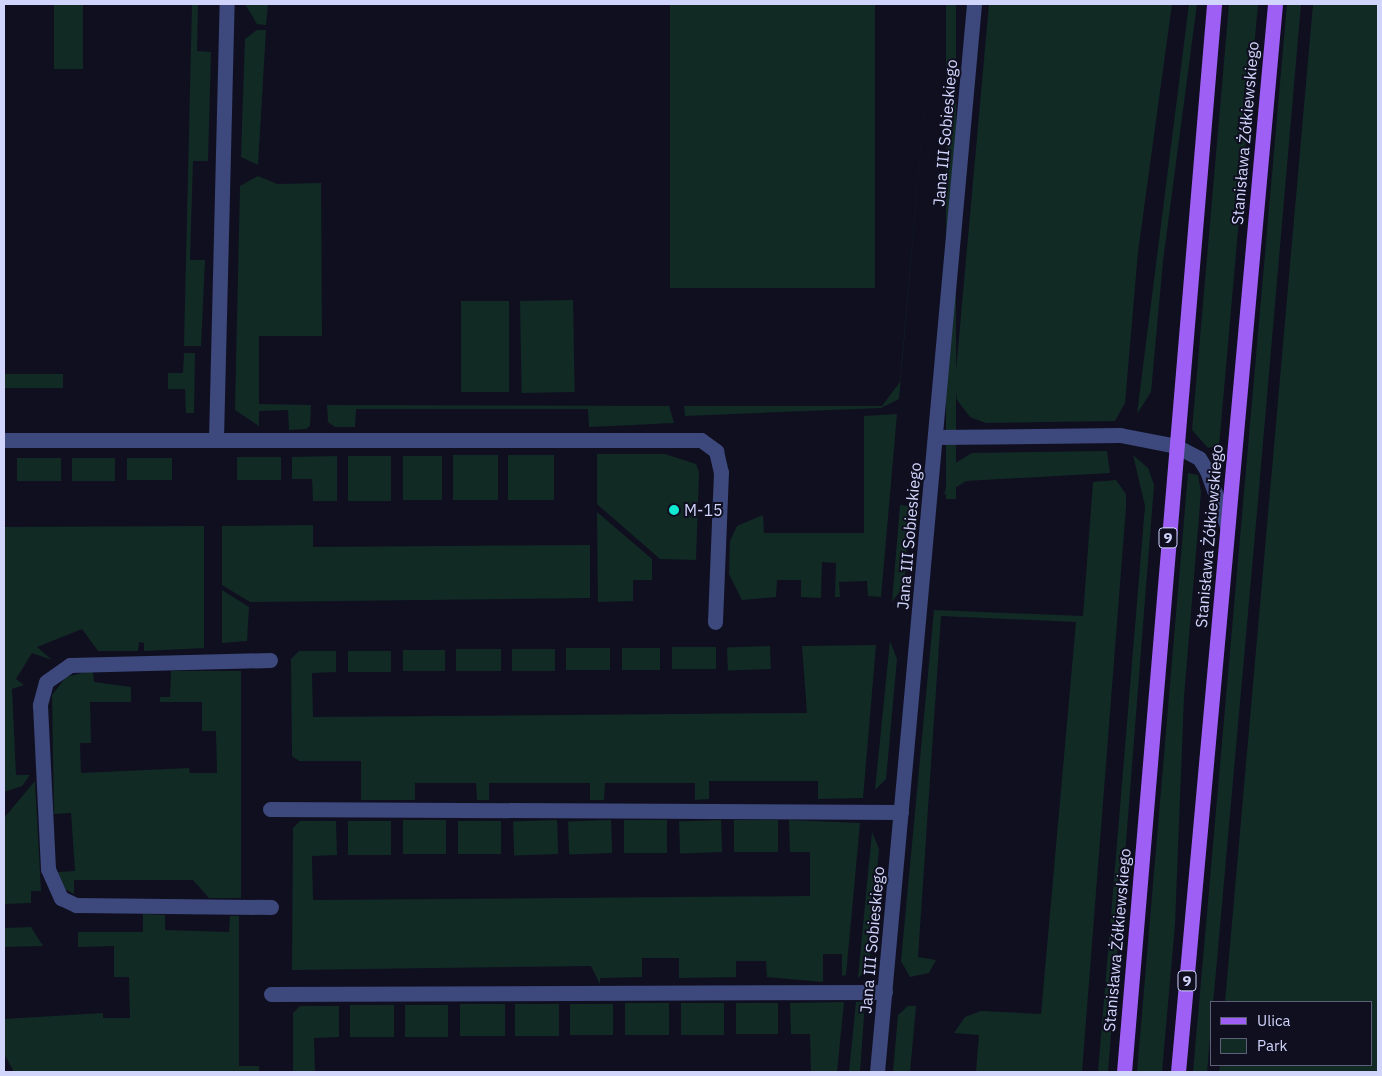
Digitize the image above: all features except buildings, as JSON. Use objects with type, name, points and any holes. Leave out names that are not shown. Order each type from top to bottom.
[{"type":"main road","name":"Stanisława Żółkiewskiego","points":[[1124,1072],[1214,4]]},
{"type":"main road","name":"Stanisława Żółkiewskiego","points":[[1178,1072],[1275,4]]},
{"type":"street","points":[[216,439],[227,4]]},
{"type":"street","name":"Jana III Sobieskiego","points":[[877,1072],[974,4]]},
{"type":"street","points":[[936,436],[1120,435],[1176,446],[1199,458],[1207,471],[1228,528]]},
{"type":"street","points":[[4,440],[701,440],[716,451],[721,472],[715,622]]},
{"type":"street","points":[[270,660],[70,665],[46,682],[40,704],[48,869],[61,898],[76,905],[270,907]]},
{"type":"street","points":[[270,809],[901,812]]},
{"type":"street","points":[[271,994],[884,992]]},
{"type":"green space","points":[[54,4],[83,4],[83,69],[54,69]]},
{"type":"green space","points":[[192,4],[198,4],[197,51],[211,52],[208,161],[193,161],[190,260],[205,260],[201,346],[184,346]]},
{"type":"green space","points":[[245,4],[268,4],[266,25],[257,24]]},
{"type":"green space","points":[[670,4],[875,4],[875,288],[670,288]]},
{"type":"green space","points":[[933,4],[899,399],[881,408],[685,416],[684,406],[882,406],[900,382]]},
{"type":"green space","points":[[946,4],[956,4],[956,499],[946,499]]},
{"type":"green space","points":[[989,4],[1172,4],[1138,252],[1125,403],[1115,421],[986,423],[970,417],[957,400],[955,382]]},
{"type":"green space","points":[[1189,4],[1197,4],[1163,261],[1151,392],[1137,414]]},
{"type":"green space","points":[[1229,4],[1258,4],[1219,446],[1208,448],[1192,430]]},
{"type":"green space","points":[[1287,4],[1301,4],[1213,1001],[1210,1001],[1210,1038],[1207,1072],[1193,1072]]},
{"type":"green space","points":[[1313,4],[1378,4],[1378,1072],[1219,1072],[1220,1066],[1372,1066],[1372,1001],[1225,1001]]},
{"type":"green space","points":[[257,30],[266,30],[258,165],[241,157],[245,39]]},
{"type":"green space","points":[[258,176],[277,184],[321,183],[322,336],[259,336],[259,404],[311,405],[310,426],[306,429],[289,430],[288,410],[259,411],[259,426],[235,410],[240,186]]},
{"type":"green space","points":[[573,300],[575,392],[522,393],[520,301]]},
{"type":"green space","points":[[461,301],[509,301],[509,392],[461,392]]},
{"type":"green space","points":[[184,353],[195,353],[194,413],[186,413],[185,389],[168,389],[168,373],[183,373]]},
{"type":"green space","points":[[4,374],[63,374],[63,388],[4,388]]},
{"type":"green space","points":[[327,405],[669,406],[674,423],[589,427],[588,409],[356,409],[355,427],[335,427],[328,422]]},
{"type":"green space","points":[[897,414],[881,597],[868,596],[867,581],[839,582],[840,597],[835,597],[836,563],[822,562],[821,598],[801,597],[801,580],[777,580],[776,597],[742,600],[729,574],[730,541],[737,526],[763,515],[764,533],[864,533],[864,416]]},
{"type":"green space","points":[[1107,451],[1110,473],[966,481],[944,495],[952,465],[972,453]]},
{"type":"green space","points":[[597,454],[665,454],[696,464],[699,472],[696,560],[660,559],[597,504]]},
{"type":"green space","points":[[453,455],[498,455],[498,500],[453,500]]},
{"type":"green space","points":[[508,455],[554,455],[554,500],[508,500]]},
{"type":"green space","points":[[1133,455],[1148,468],[1154,485],[1108,1072],[1098,1072],[1145,506]]},
{"type":"green space","points":[[337,456],[337,501],[313,501],[312,479],[292,479],[292,457]]},
{"type":"green space","points":[[348,456],[391,456],[391,501],[348,501]]},
{"type":"green space","points":[[403,456],[442,456],[442,500],[403,500]]},
{"type":"green space","points":[[237,457],[281,457],[281,480],[237,480]]},
{"type":"green space","points":[[17,458],[61,458],[61,481],[17,481]]},
{"type":"green space","points":[[72,458],[115,458],[115,481],[72,481]]},
{"type":"green space","points":[[127,458],[172,458],[172,480],[127,480]]},
{"type":"green space","points":[[1188,473],[1198,475],[1201,492],[1184,697],[1175,924],[1162,1072],[1137,1072]]},
{"type":"green space","points":[[1116,480],[1126,494],[1126,507],[1082,1072],[976,1072],[979,1035],[954,1033],[965,1017],[981,1011],[1041,1014],[1076,622],[941,616],[918,957],[936,960],[929,973],[910,977],[901,961],[934,610],[1083,616],[1093,482]]},
{"type":"green space","points":[[900,505],[910,506],[904,586],[892,602]]},
{"type":"green space","points":[[597,512],[652,559],[652,580],[633,580],[633,601],[598,602]]},
{"type":"green space","points":[[313,525],[313,547],[590,545],[590,598],[250,602],[222,585],[222,526]]},
{"type":"green space","points":[[204,526],[204,648],[144,651],[144,643],[139,642],[138,651],[98,651],[82,629],[37,647],[52,660],[32,653],[16,679],[24,685],[12,689],[16,775],[30,775],[22,786],[4,792],[4,527]]},
{"type":"green space","points":[[222,590],[249,607],[247,641],[222,643]]},
{"type":"green space","points":[[890,641],[897,659],[886,779],[875,790]]},
{"type":"green space","points":[[876,645],[863,798],[818,799],[818,781],[709,781],[709,799],[695,800],[695,783],[605,783],[604,800],[590,800],[590,783],[489,783],[489,800],[477,800],[476,783],[415,783],[415,800],[361,800],[361,761],[299,761],[292,756],[291,659],[299,651],[336,651],[336,672],[312,673],[313,717],[807,713],[802,646]]},
{"type":"green space","points":[[770,646],[771,669],[728,670],[727,648]]},
{"type":"green space","points":[[672,647],[716,647],[716,669],[672,669]]},
{"type":"green space","points":[[566,648],[610,648],[610,670],[566,670]]},
{"type":"green space","points":[[622,648],[660,648],[660,670],[622,670]]},
{"type":"green space","points":[[456,649],[501,649],[501,671],[456,671]]},
{"type":"green space","points":[[512,649],[555,649],[555,671],[512,671]]},
{"type":"green space","points":[[403,650],[445,650],[445,671],[403,671]]},
{"type":"green space","points":[[348,651],[391,651],[391,672],[348,672]]},
{"type":"green space","points":[[171,671],[241,671],[241,898],[209,898],[193,880],[74,880],[74,894],[65,889],[58,872],[75,871],[71,813],[54,814],[52,695],[66,677],[86,672],[93,672],[94,682],[131,687],[131,702],[90,702],[91,743],[80,743],[81,773],[189,768],[190,773],[217,773],[216,731],[202,731],[202,702],[160,702],[160,697],[170,697]]},
{"type":"green space","points":[[35,781],[41,891],[31,891],[31,903],[4,904],[4,818]]},
{"type":"green space","points":[[403,820],[446,820],[446,854],[403,854]]},
{"type":"green space","points":[[557,820],[558,854],[514,856],[513,822]]},
{"type":"green space","points":[[611,820],[612,853],[569,854],[568,822]]},
{"type":"green space","points":[[624,820],[667,820],[667,853],[624,853]]},
{"type":"green space","points":[[721,820],[722,852],[680,853],[679,821]]},
{"type":"green space","points":[[734,820],[778,820],[778,852],[734,852]]},
{"type":"green space","points":[[789,820],[860,823],[846,975],[842,976],[842,954],[823,954],[823,982],[767,977],[766,961],[736,961],[736,977],[679,978],[679,958],[642,958],[642,977],[600,978],[600,984],[591,966],[292,970],[293,828],[300,821],[336,821],[337,855],[312,856],[313,900],[810,896],[810,852],[790,852]]},
{"type":"green space","points":[[348,821],[391,821],[391,855],[348,855]]},
{"type":"green space","points":[[458,821],[501,821],[501,854],[458,854]]},
{"type":"green space","points":[[872,832],[879,849],[869,968],[858,978]]},
{"type":"green space","points":[[143,914],[165,915],[165,930],[229,932],[230,916],[239,916],[239,1066],[259,1066],[259,1071],[14,1072],[4,1054],[4,1019],[103,1013],[103,1018],[130,1018],[129,977],[114,977],[114,946],[78,947],[78,932],[143,932]]},
{"type":"green space","points":[[31,927],[43,946],[4,947],[4,928]]},
{"type":"green space","points":[[844,1002],[837,1072],[811,1072],[810,1034],[791,1034],[790,1003]]},
{"type":"green space","points":[[856,1002],[865,1002],[860,1072],[849,1072]]},
{"type":"green space","points":[[625,1003],[669,1003],[669,1035],[625,1035]]},
{"type":"green space","points":[[681,1003],[724,1003],[724,1035],[681,1035]]},
{"type":"green space","points":[[736,1003],[778,1003],[778,1034],[736,1034]]},
{"type":"green space","points":[[460,1004],[505,1004],[505,1036],[460,1036]]},
{"type":"green space","points":[[515,1004],[559,1004],[559,1036],[515,1036]]},
{"type":"green space","points":[[570,1004],[613,1004],[613,1035],[570,1035]]},
{"type":"green space","points":[[350,1005],[394,1005],[394,1037],[350,1037]]},
{"type":"green space","points":[[405,1005],[448,1005],[448,1037],[405,1037]]},
{"type":"green space","points":[[300,1006],[339,1006],[339,1037],[314,1038],[315,1072],[293,1072],[293,1013]]},
{"type":"green space","points":[[908,1006],[916,1006],[910,1072],[893,1072],[898,1015]]},
{"type":"place","name":"M-15","points":[[674,510]]}]
